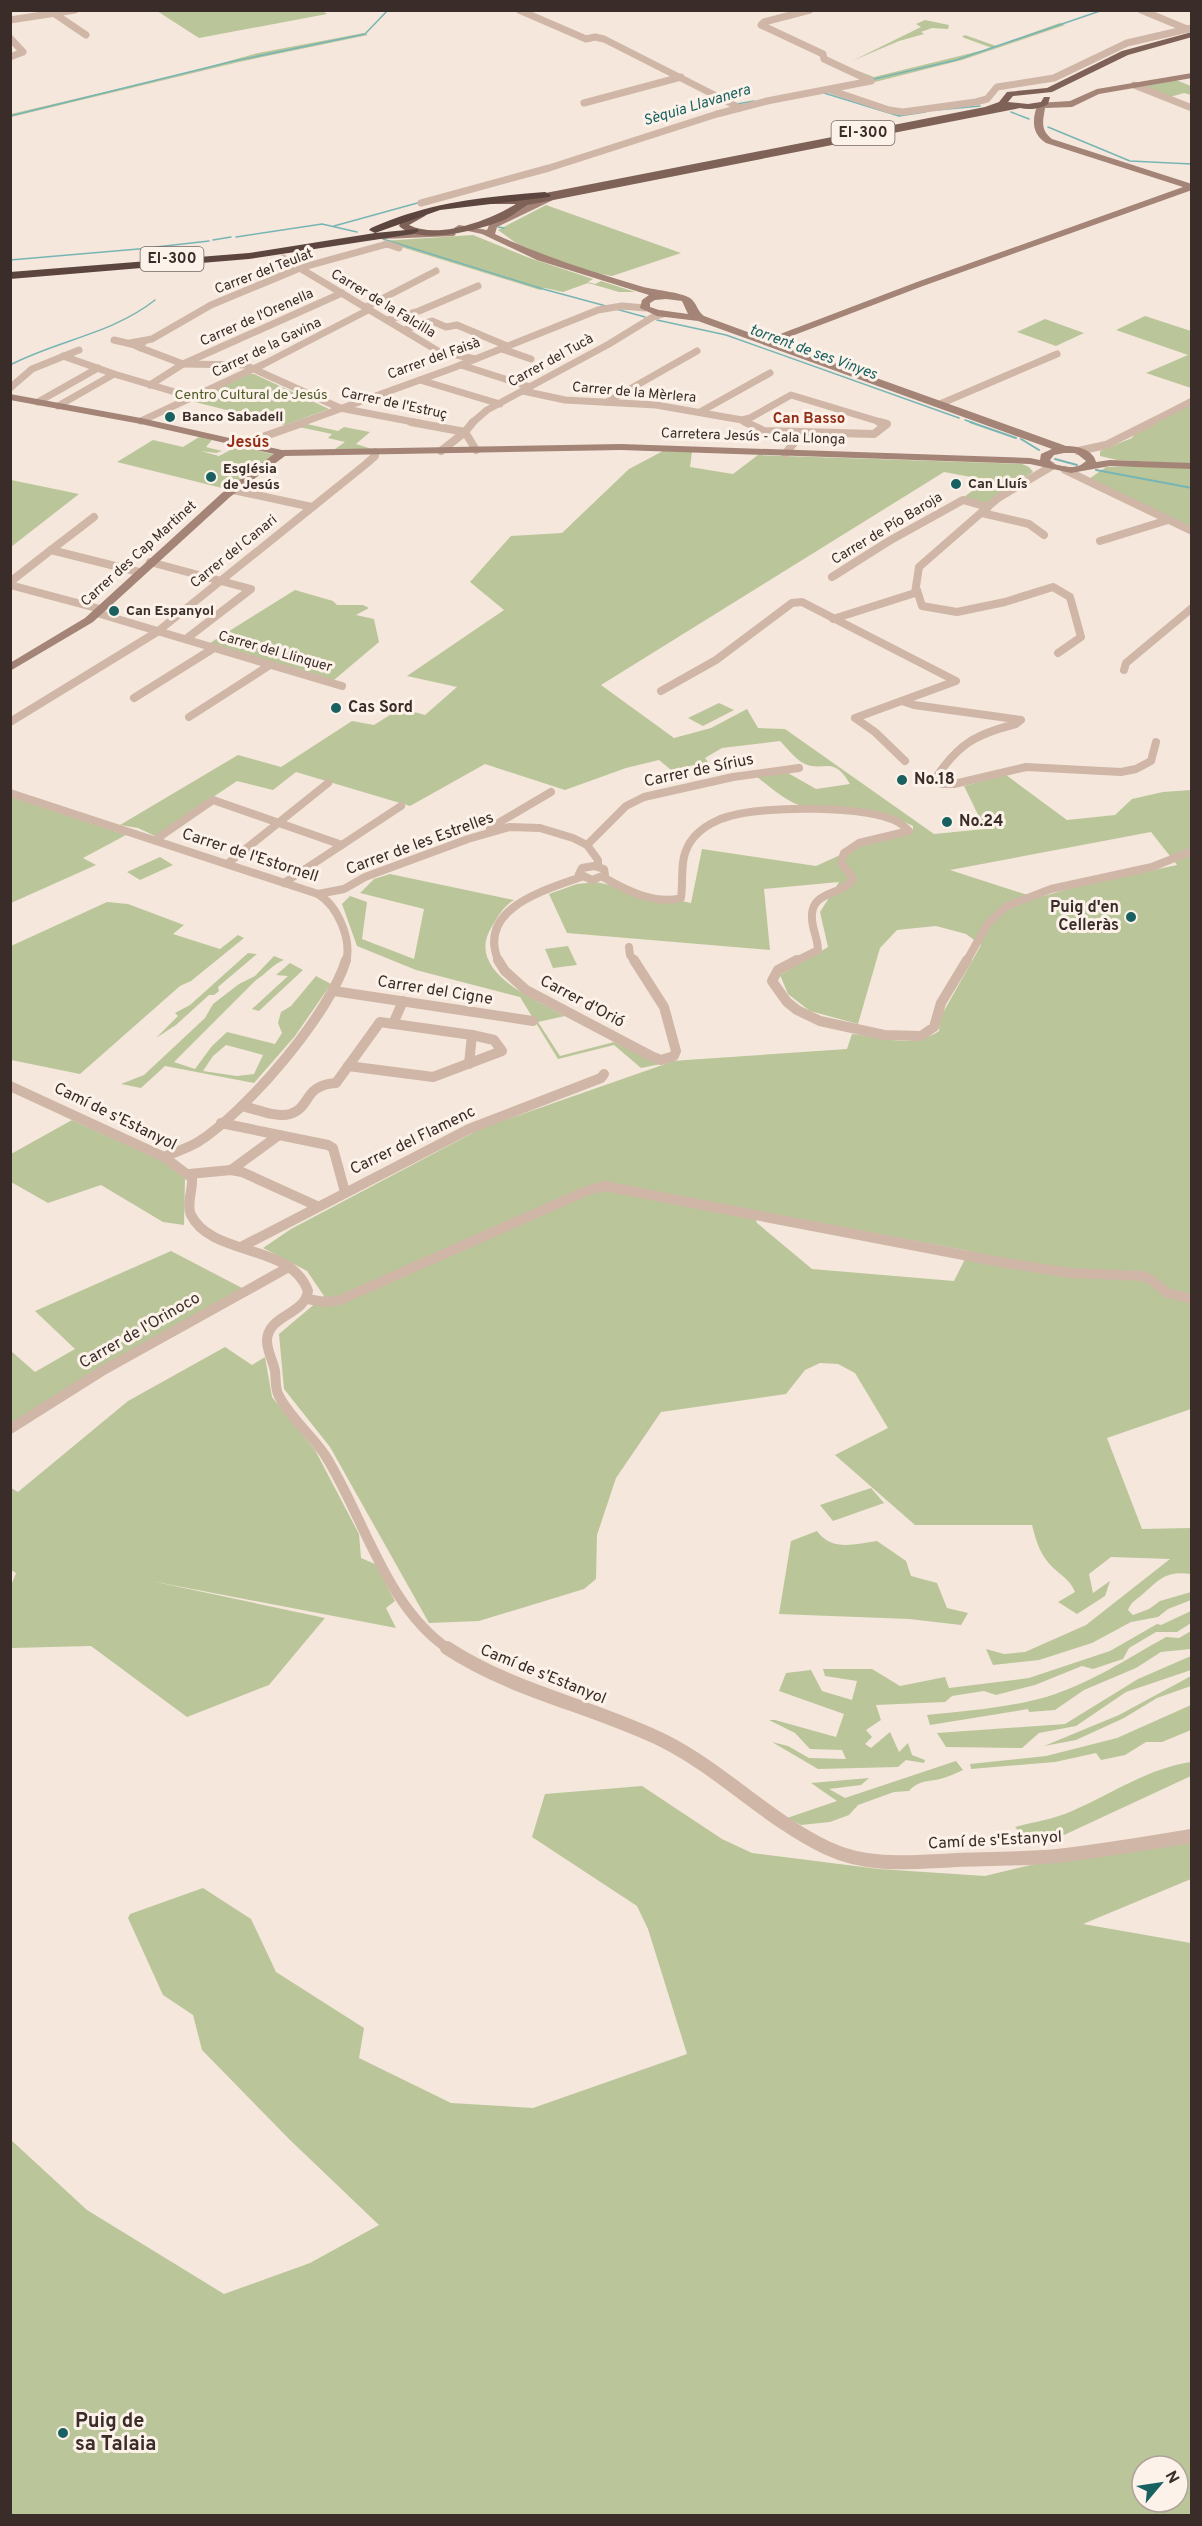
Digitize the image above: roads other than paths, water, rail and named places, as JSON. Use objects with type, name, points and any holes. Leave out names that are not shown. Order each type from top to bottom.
[{"type":"highway","name":"EI-300","points":[[10,274],[242,252],[373,235],[405,216],[443,205],[476,199],[548,197]]},
{"type":"highway","name":"EI-300","points":[[10,274],[211,260],[310,248],[409,227]]},
{"type":"main road","name":"EI-300","points":[[1024,106],[548,197],[443,208],[416,216],[409,227],[428,232],[459,228],[488,222],[504,216],[510,209],[521,204],[548,197],[999,106],[1008,96],[1061,86],[1113,58],[1190,32]]},
{"type":"main road","points":[[1043,104],[1120,60],[1190,32]]},
{"type":"main road","name":"EI-300","points":[[1032,93],[1043,104]]},
{"type":"main road","points":[[1006,100],[1024,106]]},
{"type":"main road","points":[[499,203],[510,209]]},
{"type":"street","points":[[10,20],[75,10]]},
{"type":"street","points":[[519,10],[586,39],[595,37],[604,39],[740,108]]},
{"type":"street","points":[[421,203],[549,168],[740,108],[871,81],[824,59],[823,54],[761,25],[764,22],[810,10]]},
{"type":"street","points":[[1141,10],[1190,32]]},
{"type":"street","points":[[55,14],[86,35]]},
{"type":"street","points":[[827,89],[889,110],[910,112],[982,101],[992,95],[994,89],[1007,84],[1054,78],[1127,43],[1190,32]]},
{"type":"street","points":[[10,38],[23,52],[10,57]]},
{"type":"street","points":[[1024,106],[1076,103],[1093,93],[1191,75]]},
{"type":"street","points":[[584,104],[681,77]]},
{"type":"street","points":[[1007,84],[1019,93]]},
{"type":"street","points":[[1134,85],[1191,108]]},
{"type":"street","points":[[1043,104],[1036,126],[1039,134],[1049,141],[1191,187]]},
{"type":"street","points":[[767,342],[920,284],[1191,187]]},
{"type":"street","points":[[490,235],[493,225],[548,197]]},
{"type":"street","points":[[488,222],[484,229],[490,235]]},
{"type":"street","points":[[459,228],[490,235],[651,307],[700,318],[940,404],[1048,457],[1065,470],[1086,465],[1110,464],[1191,466]]},
{"type":"street","points":[[373,235],[464,232],[490,235]]},
{"type":"street","name":"Carrer del Teulat","points":[[143,344],[211,305],[300,268],[387,244],[399,248]]},
{"type":"street","name":"Carrer de la Falcilla","points":[[283,258],[438,351],[476,359]]},
{"type":"street","name":"Carrer de la Gavina","points":[[141,422],[253,369],[436,271]]},
{"type":"street","points":[[387,320],[419,311],[478,286]]},
{"type":"street","name":"Carrer de l'Orenella","points":[[150,385],[183,364],[342,293]]},
{"type":"street","points":[[651,307],[665,296],[685,299],[690,304],[692,312],[700,318]]},
{"type":"street","points":[[651,307],[689,307]]},
{"type":"street","name":"Carrer del Faisà","points":[[243,444],[461,365],[598,310],[651,307]]},
{"type":"street","name":"Carrer del Tucà","points":[[441,451],[465,432],[476,417],[609,344],[651,307]]},
{"type":"street","points":[[404,330],[432,321],[446,327],[457,326],[531,359]]},
{"type":"street","points":[[114,340],[143,344],[183,364],[237,364],[253,369]]},
{"type":"street","points":[[10,388],[32,369],[79,350]]},
{"type":"street","points":[[607,402],[697,351]]},
{"type":"street","points":[[940,404],[1057,354]]},
{"type":"street","points":[[63,356],[192,397]]},
{"type":"street","name":"Carrer de la Mèrlera","points":[[461,365],[565,400],[656,405],[742,420],[764,431],[868,434],[878,432],[887,424],[791,395],[750,418],[742,420]]},
{"type":"street","points":[[38,402],[99,368]]},
{"type":"street","name":"Carrer de l'Estruç","points":[[253,369],[340,408],[465,432]]},
{"type":"street","points":[[700,412],[770,373]]},
{"type":"street","points":[[58,406],[114,374]]},
{"type":"street","points":[[420,380],[500,404]]},
{"type":"street","name":"Carretera Jesús - Cala Llonga","points":[[10,397],[129,419],[282,453],[621,447],[1028,461],[1048,457]]},
{"type":"street","points":[[511,398],[565,400]]},
{"type":"street","points":[[1058,653],[1080,637],[1070,597],[1053,587],[1005,602],[957,612],[922,606],[917,590],[919,567],[985,510],[1038,472],[1048,457],[1073,450],[1099,448],[1191,401]]},
{"type":"street","points":[[465,432],[476,450]]},
{"type":"street","points":[[785,454],[802,432]]},
{"type":"street","points":[[1086,465],[1099,448]]},
{"type":"street","points":[[1073,450],[1086,465],[1093,485],[1191,531]]},
{"type":"street","name":"Carrer del Canari","points":[[10,722],[158,631],[375,456],[375,452]]},
{"type":"street","name":"Carrer des Cap Martinet","points":[[10,668],[98,611],[233,490],[282,453]]},
{"type":"street","points":[[1028,461],[1038,472]]},
{"type":"street","points":[[233,490],[312,507]]},
{"type":"street","name":"Carrer de Pío Baroja","points":[[832,577],[889,541],[963,500],[1029,525],[1044,535]]},
{"type":"street","points":[[10,583],[94,518]]},
{"type":"street","points":[[1100,541],[1168,520]]},
{"type":"street","points":[[51,550],[139,572]]},
{"type":"street","points":[[150,562],[250,588],[251,591],[186,639]]},
{"type":"street","name":"Carrer del Llinquer","points":[[10,583],[158,631],[342,686]]},
{"type":"street","points":[[833,619],[910,595],[917,590]]},
{"type":"street","points":[[661,691],[716,660],[792,603],[802,602],[956,681],[855,718],[875,732],[904,761]]},
{"type":"street","points":[[1124,670],[1126,663],[1191,608]]},
{"type":"street","points":[[134,698],[214,648]]},
{"type":"street","points":[[189,717],[270,665]]},
{"type":"street","points":[[902,701],[914,705],[1021,720],[1016,724],[983,732],[966,741],[946,762],[935,779],[942,784],[1026,766],[1052,766],[1110,775],[1125,773],[1151,762],[1156,742]]},
{"type":"street","name":"Carrer de Sírius","points":[[587,845],[626,806],[644,797],[733,777],[799,768]]},
{"type":"street","points":[[227,864],[328,783]]},
{"type":"street","points":[[468,839],[550,792]]},
{"type":"street","name":"Carrer de l'Estornell","points":[[10,793],[318,894],[328,899],[335,908],[349,951],[334,991],[242,1106],[198,1142],[164,1157]]},
{"type":"street","points":[[155,840],[213,800],[342,845]]},
{"type":"street","points":[[284,883],[401,806]]},
{"type":"street","points":[[603,877],[606,871],[598,866],[582,868],[579,872],[581,877],[592,880],[603,877],[662,900],[676,901],[681,898],[682,893],[680,870],[684,852],[694,838],[716,821],[748,812],[790,808],[845,811],[869,814],[903,824],[909,831],[856,843],[844,851],[841,858],[842,865],[853,879],[850,884],[820,896],[815,901],[811,919],[819,945],[818,950],[778,970],[772,981],[776,991],[789,1005],[807,1017],[828,1024],[910,1037],[921,1036],[934,1027],[934,1017],[948,990],[991,920],[1004,908],[1041,893],[1170,862],[1191,851]]},
{"type":"street","name":"Carrer de les Estrelles","points":[[328,899],[365,878],[468,839],[509,827],[522,826],[557,832],[587,845]]},
{"type":"street","points":[[587,845],[598,860],[598,866]]},
{"type":"street","name":"Carrer d'Orió","points":[[581,877],[516,905],[503,916],[497,927],[494,953],[510,979],[526,990],[654,1057],[668,1059],[674,1056],[676,1051],[664,1007],[630,955],[630,947]]},
{"type":"street","name":"Carrer de les Estrelles","points":[[318,894],[344,889]]},
{"type":"street","name":"Carrer del Cigne","points":[[334,991],[533,1021]]},
{"type":"street","points":[[393,1024],[403,1001]]},
{"type":"street","points":[[242,1106],[290,1114],[316,1086],[336,1083],[348,1066],[380,1022],[494,1040],[500,1045],[502,1051],[433,1077],[348,1066]]},
{"type":"street","points":[[469,1064],[472,1035]]},
{"type":"street","name":"Carrer del Flamenc","points":[[241,1247],[345,1191],[469,1129],[601,1078],[604,1074]]},
{"type":"street","name":"Camí de s'Estanyol","points":[[10,1086],[164,1157],[189,1174]]},
{"type":"street","points":[[221,1124],[333,1148],[345,1191]]},
{"type":"street","points":[[231,1170],[279,1135]]},
{"type":"street","points":[[317,1206],[242,1172],[231,1170],[189,1174],[193,1182],[190,1212],[192,1217],[208,1231],[289,1267],[304,1279],[308,1289],[307,1299],[325,1302],[340,1300],[586,1191],[604,1186],[1000,1262],[1070,1273],[1142,1276],[1150,1279],[1167,1293],[1191,1299]]},
{"type":"street","name":"Carrer de l'Orinoco","points":[[10,1429],[102,1371],[289,1267]]},
{"type":"street","name":"Camí de s'Estanyol","points":[[307,1299],[298,1309],[271,1327],[268,1332],[267,1344],[274,1365],[278,1394],[324,1453],[402,1601],[425,1627],[460,1657],[510,1683],[650,1735],[718,1773],[785,1825],[843,1856],[861,1861],[884,1863],[1056,1856],[1191,1836]]},
{"type":"waterway","points":[[10,116],[234,61],[365,34],[388,10]]},
{"type":"waterway","name":"Sèquia Llavanera","points":[[870,80],[956,60],[1103,10]]},
{"type":"waterway","points":[[824,93],[899,116],[925,112]]},
{"type":"waterway","name":"Sèquia Llavanera","points":[[737,104],[754,101]]},
{"type":"waterway","points":[[937,110],[980,106]]},
{"type":"waterway","points":[[1011,112],[1029,119]]},
{"type":"waterway","points":[[1048,127],[1130,161],[1192,164]]},
{"type":"waterway","name":"Sèquia Llavanera","points":[[334,226],[421,202]]},
{"type":"waterway","name":"torrent de ses Vinyes","points":[[236,237],[322,224],[357,232]]},
{"type":"waterway","points":[[498,227],[504,228]]},
{"type":"waterway","name":"torrent de ses Vinyes","points":[[213,240],[231,237]]},
{"type":"waterway","name":"torrent de ses Vinyes","points":[[383,239],[543,289],[606,306]]},
{"type":"waterway","name":"torrent de ses Vinyes","points":[[156,247],[209,241]]},
{"type":"waterway","name":"torrent de ses Vinyes","points":[[10,260],[150,248]]},
{"type":"waterway","points":[[10,365],[121,321],[155,300]]},
{"type":"waterway","name":"torrent de ses Vinyes","points":[[616,309],[645,317]]},
{"type":"waterway","name":"torrent de ses Vinyes","points":[[657,320],[726,335],[959,418]]},
{"type":"waterway","name":"torrent de ses Vinyes","points":[[965,420],[974,423]]},
{"type":"waterway","name":"torrent de ses Vinyes","points":[[970,422],[1016,438]]},
{"type":"waterway","name":"torrent de ses Vinyes","points":[[1021,439],[1039,450]]},
{"type":"waterway","name":"torrent de ses Vinyes","points":[[1055,459],[1077,465]]},
{"type":"waterway","name":"torrent de ses Vinyes","points":[[1096,470],[1192,488]]},
{"type":"place","name":"Banco Sabadell","points":[[170,417]]},
{"type":"place","name":"Església de Jesús","points":[[211,477]]},
{"type":"place","name":"Can Lluís","points":[[956,484]]},
{"type":"place","name":"Can Espanyol","points":[[114,611]]},
{"type":"place","name":"Cas Sord","points":[[336,708]]},
{"type":"place","name":"No.18","points":[[902,780]]},
{"type":"place","name":"No.24","points":[[947,822]]},
{"type":"place","name":"Puig d'en Celleràs","points":[[1131,917]]},
{"type":"place","name":"Puig de sa Talaia","points":[[63,2433]]},
{"type":"district","name":"Can Basso","points":[[809,419]]},
{"type":"district","name":"Jesús","points":[[248,443]]},
{"type":"park label","name":"Centro Cultural de Jesús","points":[[251,395]]}]
